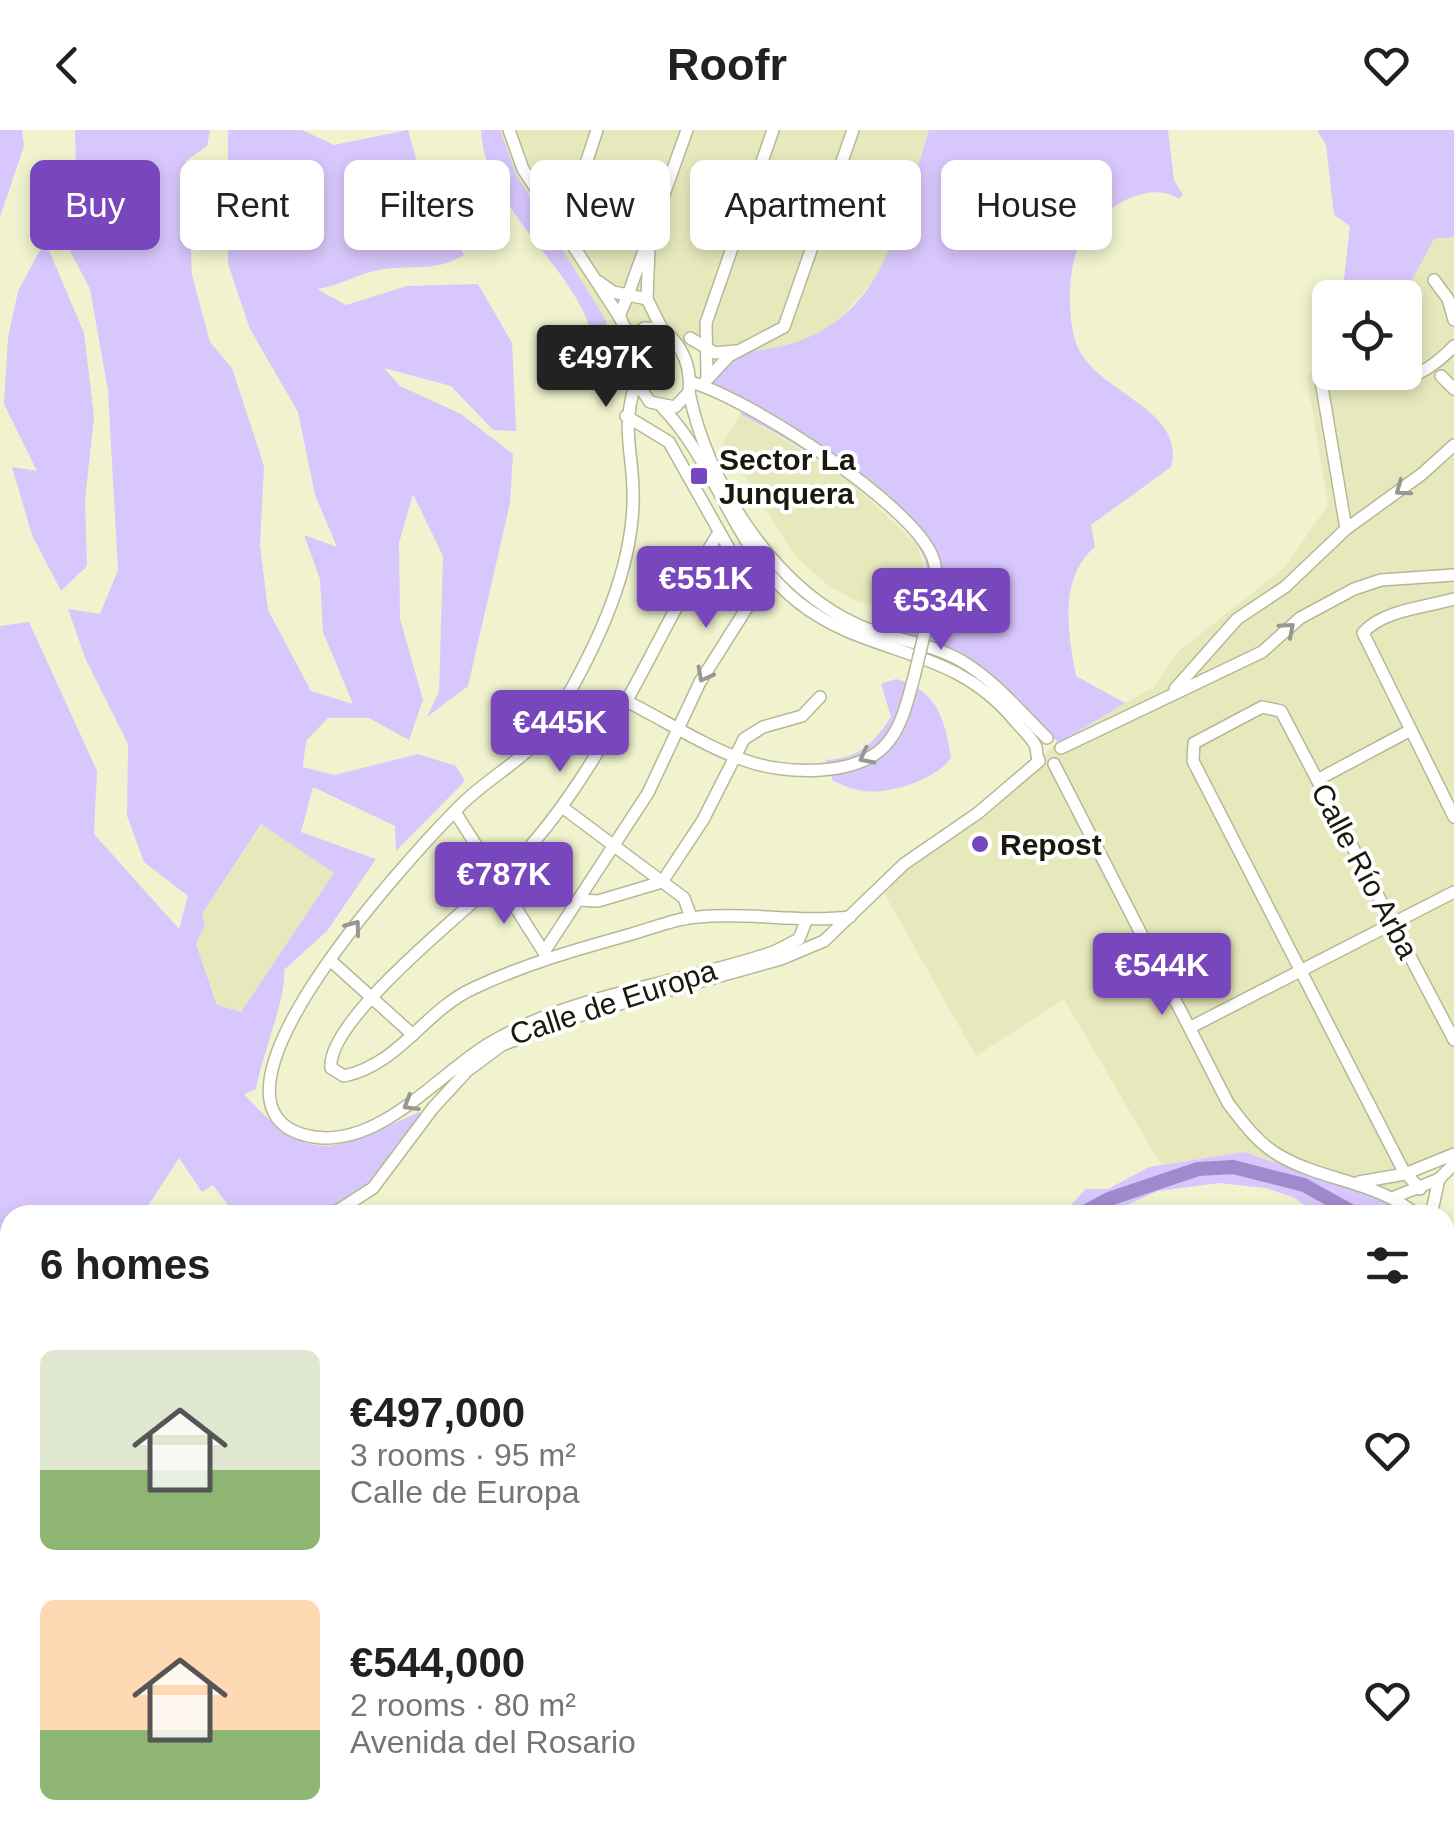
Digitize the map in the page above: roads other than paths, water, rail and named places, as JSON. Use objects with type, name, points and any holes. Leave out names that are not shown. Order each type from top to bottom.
[{"type":"street","points":[[588,160],[598,130]]},
{"type":"street","points":[[670,178],[686,130]]},
{"type":"street","points":[[772,130],[706,323],[697,384],[702,441],[750,529],[780,572],[834,614],[865,628],[941,650],[966,664],[1009,698],[1061,748]]},
{"type":"street","points":[[656,405],[678,405],[697,384],[740,350],[784,327],[853,130]]},
{"type":"street","points":[[510,131],[530,178]]},
{"type":"street","points":[[577,250],[630,338],[626,359],[635,385],[688,437],[752,552],[781,587],[840,629],[933,659],[963,674],[1003,706],[1036,747],[1039,761]]},
{"type":"street","points":[[619,316],[645,250]]},
{"type":"street","points":[[628,702],[734,756],[780,768],[840,767],[864,761],[879,752],[896,729],[914,677],[936,570],[925,542],[820,451],[697,384],[647,299],[649,250]]},
{"type":"street","points":[[596,279],[614,292],[647,299]]},
{"type":"street","points":[[1434,280],[1448,299],[1454,320]]},
{"type":"street","points":[[690,338],[706,323]]},
{"type":"street","points":[[630,338],[648,328],[669,337],[690,338],[717,353],[740,350]]},
{"type":"street","points":[[1422,367],[1454,346]]},
{"type":"street","points":[[1441,376],[1454,389]]},
{"type":"street","name":"Calle de Europa","points":[[635,385],[636,422]]},
{"type":"street","points":[[1323,390],[1346,529]]},
{"type":"street","name":"Calle de Europa","points":[[656,405],[636,422],[628,438],[633,507],[622,568],[594,643],[552,722],[533,746],[456,812],[385,889],[330,960],[290,1021],[270,1088],[273,1106],[286,1125],[319,1138],[348,1133],[404,1108],[482,1047],[510,1032],[622,994],[776,950],[825,925]]},
{"type":"street","points":[[545,955],[648,793],[715,655],[755,595],[669,442],[636,422]]},
{"type":"street","points":[[1170,696],[1237,619],[1294,580],[1346,529],[1422,474],[1454,445]]},
{"type":"street","points":[[718,534],[680,598],[628,702],[562,807],[498,879],[355,1013],[333,1053],[331,1068],[337,1074],[363,1070],[413,1035],[447,1003],[545,955],[691,918],[825,925]]},
{"type":"street","points":[[1054,764],[1061,748],[1262,652],[1300,618],[1368,583],[1454,575]]},
{"type":"street","points":[[1454,600],[1400,613],[1369,625],[1363,633],[1454,817]]},
{"type":"street","points":[[1195,664],[1204,677]]},
{"type":"street","points":[[578,900],[598,901],[662,882],[703,820],[734,756],[750,734],[802,716],[820,697]]},
{"type":"street","name":"Calle Río Arba","points":[[1302,970],[1191,752],[1197,741],[1272,706],[1283,714],[1454,1040]]},
{"type":"street","points":[[1316,780],[1410,730]]},
{"type":"street","points":[[1036,747],[1047,738]]},
{"type":"street","points":[[1039,761],[1054,764]]},
{"type":"street","points":[[347,1205],[374,1188],[433,1108],[467,1071],[502,1045],[584,1014],[781,959],[825,925],[850,917],[904,864],[978,813],[1039,761]]},
{"type":"street","points":[[1054,764],[1228,1103],[1254,1138],[1283,1158],[1402,1205]]},
{"type":"street","points":[[562,807],[687,902],[691,918]]},
{"type":"street","points":[[456,812],[545,955]]},
{"type":"street","points":[[1191,1028],[1454,892]]},
{"type":"street","points":[[330,960],[413,1035]]},
{"type":"street","points":[[1302,970],[1394,1154],[1392,1198]]},
{"type":"street","points":[[1394,1154],[1395,1176]]},
{"type":"street","points":[[1354,1183],[1395,1176],[1454,1154]]},
{"type":"street","points":[[1392,1198],[1439,1180],[1454,1164]]},
{"type":"street","points":[[1395,1176],[1420,1189]]},
{"type":"street","points":[[1434,1205],[1439,1180]]},
{"type":"waterway","points":[[1098,1205],[1198,1169],[1233,1167],[1304,1185],[1340,1205]]},
{"type":"place","name":"Sector La Junquera","points":[[699,476]]},
{"type":"place","name":"Repost","points":[[980,844]]}]
